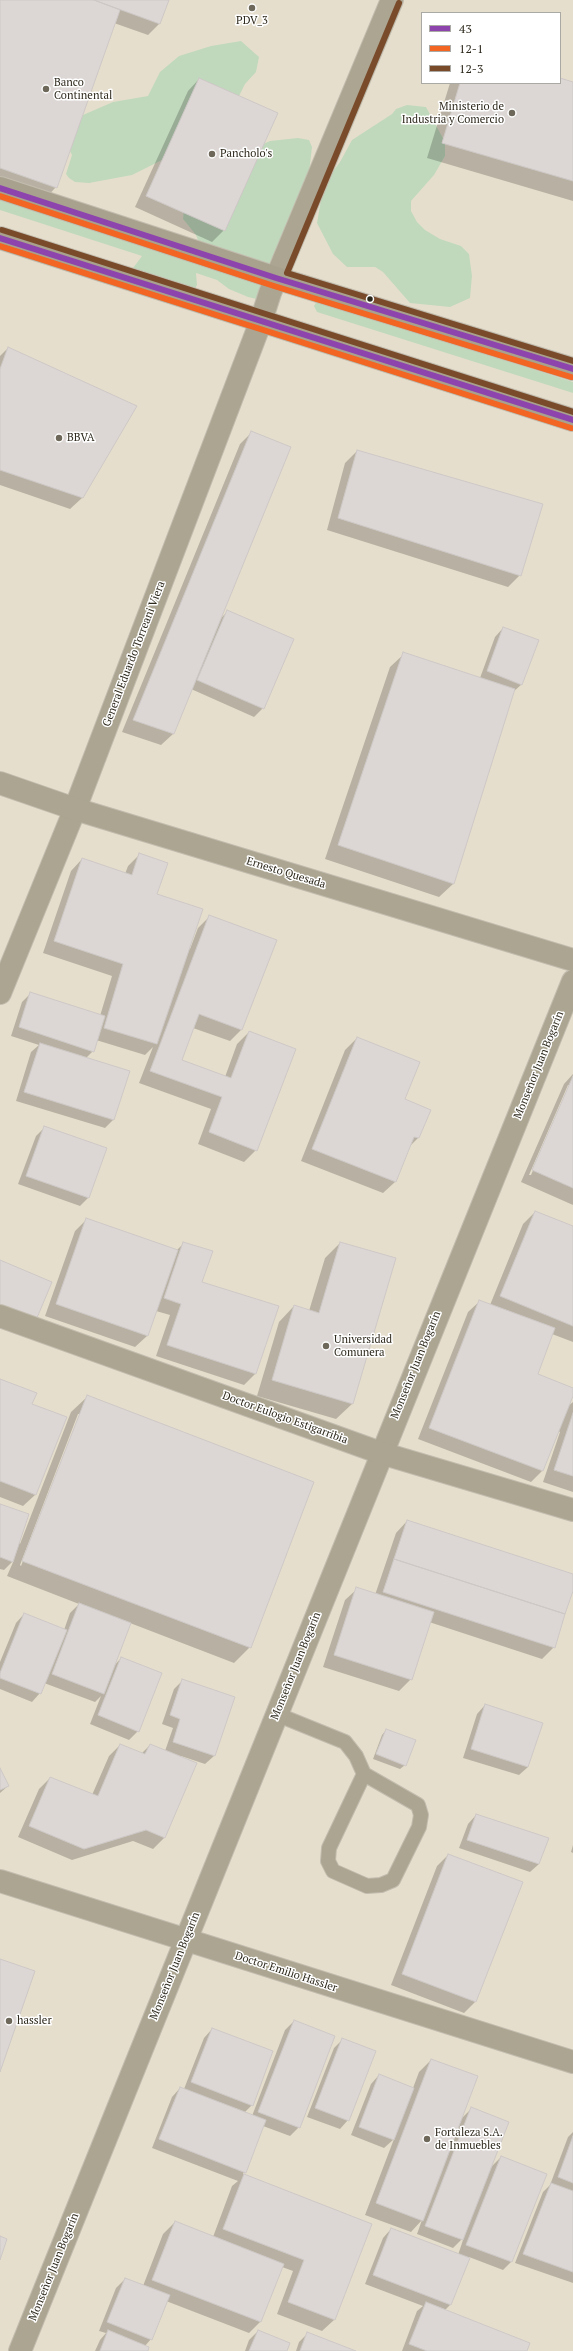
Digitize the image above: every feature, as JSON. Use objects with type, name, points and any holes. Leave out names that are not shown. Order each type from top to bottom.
[{"type":"highway","points":[[0,188],[276,278],[573,369]]},
{"type":"highway","points":[[0,238],[262,317],[573,420]]},
{"type":"street","name":"General Eduardo Torreani Viera","points":[[0,994],[75,809],[276,278],[392,0]]},
{"type":"street","name":"Ernesto Quesada","points":[[0,783],[75,809],[573,960]]},
{"type":"street","name":"Monseñor Juan Bogarín","points":[[20,2351],[381,1453],[573,981]]},
{"type":"street","name":"Doctor Eulogio Estigarribia","points":[[0,1316],[381,1453],[573,1510]]},
{"type":"street","name":"Doctor Emilio Hassler","points":[[0,1881],[573,2062]]},
{"type":"lane","points":[[276,1714],[345,1742],[356,1756],[364,1774],[418,1805],[421,1815],[419,1828],[393,1880],[381,1885],[367,1886],[333,1871],[328,1861],[329,1848],[364,1774]]},
{"type":"green space","points":[[241,41],[259,57],[256,72],[245,84],[237,100],[162,160],[132,175],[89,183],[75,182],[69,178],[66,174],[72,155],[70,151],[79,119],[83,115],[113,102],[148,96],[160,72],[179,56],[211,46]]},
{"type":"green space","points":[[407,105],[426,107],[445,142],[445,156],[434,175],[411,201],[411,211],[417,222],[425,230],[440,239],[461,246],[469,254],[472,276],[470,298],[450,307],[410,303],[383,272],[375,267],[347,267],[333,254],[317,223],[322,194],[331,174],[340,162],[352,140],[392,114],[396,109]]},
{"type":"green space","points":[[298,138],[309,140],[312,147],[300,251],[294,256],[289,277],[278,304],[248,297],[229,289],[217,280],[196,273],[197,285],[193,292],[134,276],[133,268],[142,256],[0,210],[0,198],[201,248],[196,235],[183,219],[184,209],[263,144],[270,141]]},
{"type":"green space","points":[[317,301],[573,382],[573,393],[317,312],[314,306]]},
{"type":"building","name":"Banco Continental","points":[[0,0],[94,0],[120,10],[57,188],[0,168]]},
{"type":"building","points":[[94,0],[169,0],[160,24]]},
{"type":"building","name":"Pancholo's","points":[[199,78],[278,113],[225,231],[146,196]]},
{"type":"building","name":"Ministerio de Industria y Comercio","points":[[561,78],[573,82],[573,181],[442,143],[460,84],[561,84]]},
{"type":"building","name":"BBVA","points":[[8,347],[137,406],[83,498],[0,470],[0,369]]},
{"type":"building","points":[[251,431],[291,447],[174,734],[133,720]]},
{"type":"building","points":[[357,450],[543,504],[521,576],[338,518]]},
{"type":"building","points":[[227,610],[294,639],[264,709],[197,680]]},
{"type":"building","points":[[503,627],[539,640],[522,685],[487,671]]},
{"type":"building","points":[[403,652],[515,689],[454,884],[338,845]]},
{"type":"building","points":[[139,853],[168,863],[157,894],[203,909],[157,1044],[104,1028],[123,964],[54,941],[82,858],[132,875]]},
{"type":"building","points":[[209,915],[277,940],[242,1030],[199,1014],[182,1060],[231,1078],[249,1031],[296,1049],[257,1151],[209,1132],[222,1097],[150,1071]]},
{"type":"building","points":[[30,992],[105,1016],[94,1052],[19,1027]]},
{"type":"building","points":[[357,1037],[420,1062],[405,1099],[431,1110],[419,1138],[414,1137],[396,1182],[312,1149]]},
{"type":"building","points":[[40,1043],[130,1071],[114,1120],[24,1092]]},
{"type":"building","points":[[573,1076],[573,1188],[532,1170]]},
{"type":"building","points":[[44,1126],[107,1148],[89,1198],[26,1176]]},
{"type":"building","points":[[535,1211],[573,1226],[573,1326],[500,1296]]},
{"type":"building","points":[[86,1218],[178,1250],[148,1336],[56,1304]]},
{"type":"building","points":[[183,1242],[213,1251],[202,1282],[279,1306],[256,1374],[167,1345],[181,1304],[164,1298]]},
{"type":"building","name":"Universidad Comunera","points":[[340,1242],[396,1258],[353,1404],[272,1380],[294,1305],[319,1313]]},
{"type":"building","points":[[0,1260],[52,1282],[34,1325],[0,1310]]},
{"type":"building","points":[[479,1300],[555,1328],[538,1374],[573,1388],[573,1396],[543,1471],[429,1428]]},
{"type":"building","points":[[0,1379],[37,1393],[32,1404],[67,1417],[36,1495],[0,1481]]},
{"type":"building","points":[[87,1395],[314,1482],[251,1648],[22,1561]]},
{"type":"building","points":[[573,1413],[573,1476],[554,1470]]},
{"type":"building","points":[[0,1504],[29,1514],[13,1562],[0,1557]]},
{"type":"building","points":[[407,1520],[573,1574],[573,1591],[565,1614],[394,1559]]},
{"type":"building","points":[[394,1559],[565,1614],[555,1648],[383,1592]]},
{"type":"building","points":[[356,1587],[434,1612],[412,1680],[334,1655]]},
{"type":"building","points":[[79,1603],[131,1623],[104,1694],[52,1674]]},
{"type":"building","points":[[24,1613],[67,1630],[41,1694],[0,1678],[0,1673]]},
{"type":"building","points":[[121,1657],[162,1673],[139,1732],[98,1715]]},
{"type":"building","points":[[182,1679],[235,1697],[215,1756],[173,1742],[180,1719],[170,1715]]},
{"type":"building","points":[[485,1704],[543,1723],[528,1767],[471,1749]]},
{"type":"building","points":[[386,1729],[416,1740],[406,1766],[376,1754]]},
{"type":"building","points":[[120,1744],[145,1754],[150,1744],[197,1763],[165,1838],[146,1830],[84,1849],[29,1826],[50,1777],[98,1796]]},
{"type":"building","points":[[0,1768],[9,1786],[0,1790]]},
{"type":"building","points":[[476,1814],[549,1838],[539,1864],[467,1840]]},
{"type":"building","points":[[448,1854],[523,1882],[476,2002],[402,1974]]},
{"type":"building","name":"hassler","points":[[0,1959],[35,1971],[0,2072]]},
{"type":"building","points":[[294,2020],[335,2036],[300,2128],[258,2112]]},
{"type":"building","points":[[212,2028],[273,2051],[253,2106],[191,2082]]},
{"type":"building","points":[[342,2038],[376,2051],[349,2121],[315,2108]]},
{"type":"building","name":"Fortaleza S.A. de Inmuebles","points":[[431,2059],[478,2076],[423,2221],[376,2203]]},
{"type":"building","points":[[379,2074],[414,2088],[394,2140],[359,2127]]},
{"type":"building","points":[[180,2087],[266,2120],[246,2173],[159,2139]]},
{"type":"building","points":[[471,2107],[509,2122],[463,2240],[425,2226]]},
{"type":"building","points":[[573,2136],[573,2183],[558,2177]]},
{"type":"building","points":[[501,2156],[547,2174],[512,2262],[466,2245]]},
{"type":"building","points":[[244,2174],[372,2224],[335,2320],[288,2302],[304,2260],[223,2229]]},
{"type":"building","points":[[551,2183],[573,2191],[573,2272],[523,2254]]},
{"type":"building","points":[[175,2221],[284,2264],[261,2322],[152,2280]]},
{"type":"building","points":[[391,2228],[470,2258],[451,2305],[373,2275]]},
{"type":"building","points":[[0,2236],[7,2239],[0,2260]]},
{"type":"building","points":[[125,2278],[170,2295],[152,2340],[107,2322]]},
{"type":"building","points":[[426,2302],[530,2343],[527,2351],[427,2351],[409,2344]]},
{"type":"building","points":[[108,2330],[149,2347],[148,2351],[100,2351]]},
{"type":"building","points":[[258,2330],[290,2343],[287,2351],[249,2351]]},
{"type":"building","points":[[307,2332],[356,2351],[300,2351]]},
{"type":"transit line","name":"12-3","points":[[399,3],[287,273],[573,361]]},
{"type":"transit line","name":"43","points":[[0,188],[276,278],[573,369]]},
{"type":"transit line","name":"12-1","points":[[0,196],[274,286],[571,377]]},
{"type":"transit line","name":"12-3","points":[[2,230],[573,412]]},
{"type":"transit line","name":"43","points":[[0,238],[573,420]]},
{"type":"transit line","name":"12-1","points":[[0,246],[571,428]]},
{"type":"place","name":"PDV_3","points":[[252,8]]},
{"type":"place","name":"Banco Continental","points":[[46,89]]},
{"type":"place","name":"Ministerio de Industria y Comercio","points":[[512,113]]},
{"type":"place","name":"Pancholo's","points":[[212,154]]},
{"type":"place","name":"BBVA","points":[[59,438]]},
{"type":"place","name":"Universidad Comunera","points":[[326,1346]]},
{"type":"place","name":"hassler","points":[[9,2021]]},
{"type":"place","name":"Fortaleza S.A. de Inmuebles","points":[[427,2139]]}]
